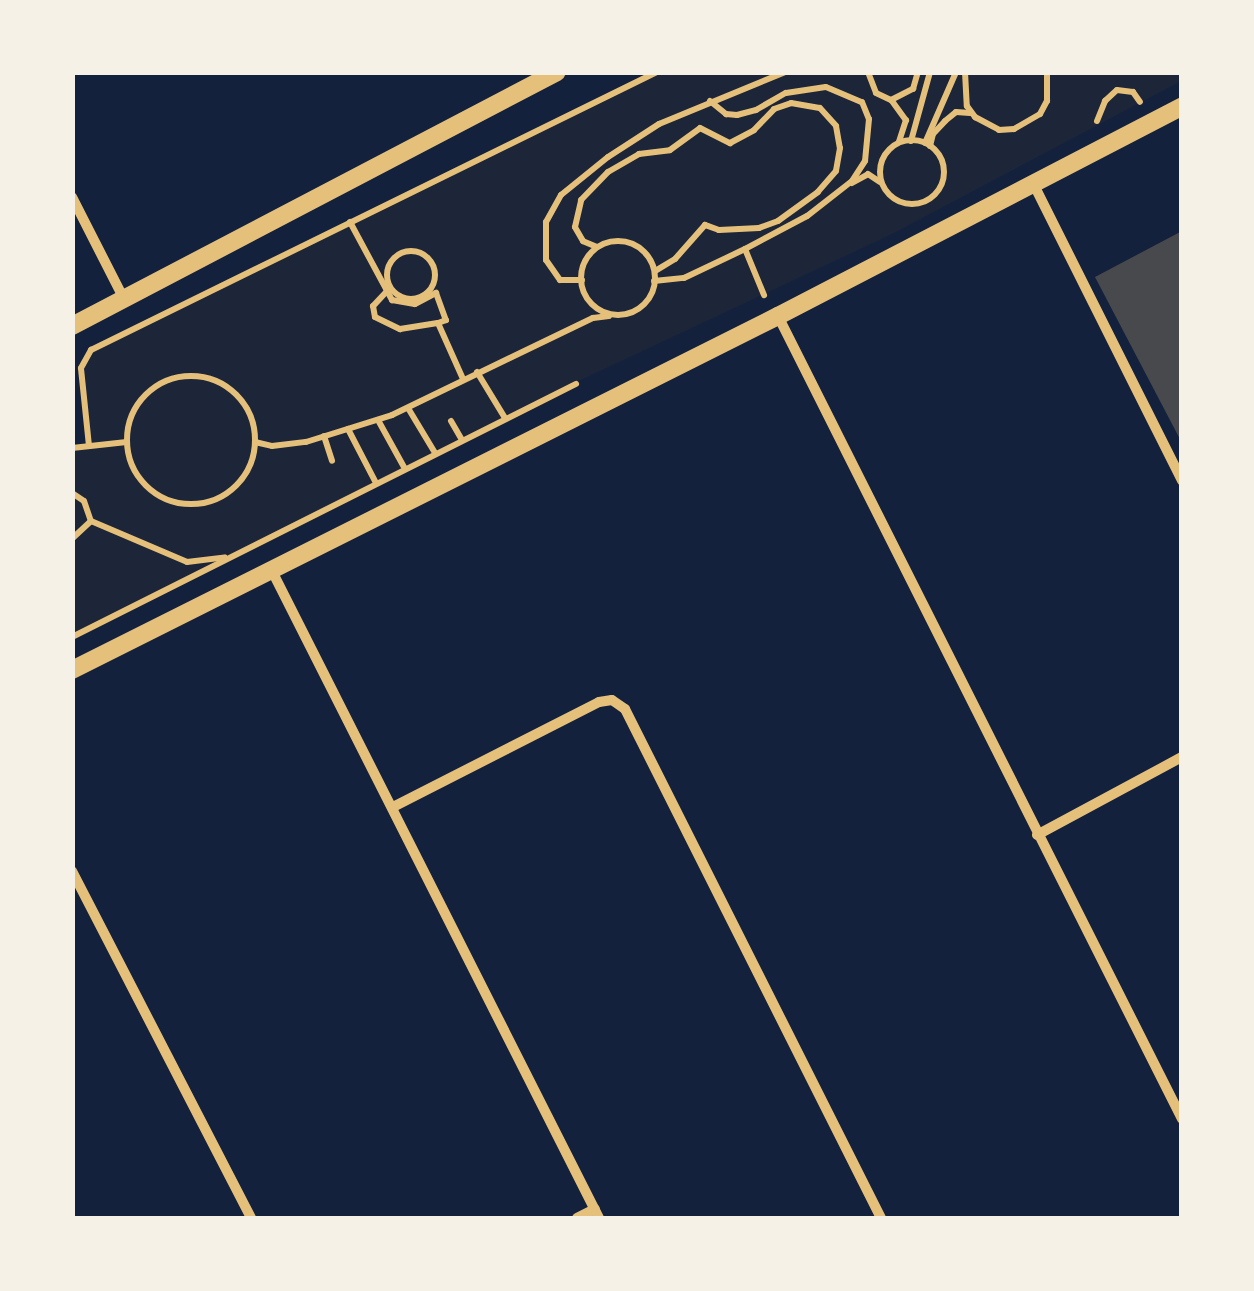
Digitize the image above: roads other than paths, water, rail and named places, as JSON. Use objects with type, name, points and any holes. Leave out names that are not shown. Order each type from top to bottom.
[{"type":"street","points":[[72,326],[557,72]]},
{"type":"street","points":[[72,670],[778,316],[1182,106]]},
{"type":"street","points":[[1033,183],[1182,481]]},
{"type":"street","points":[[72,197],[124,299]]},
{"type":"street","points":[[778,316],[1036,836],[1182,1119]]},
{"type":"street","points":[[272,570],[597,1214],[577,1218]]},
{"type":"street","points":[[393,807],[598,702],[612,700],[625,709],[881,1218]]},
{"type":"street","points":[[1036,836],[1182,757]]},
{"type":"street","points":[[72,871],[251,1218]]}]
